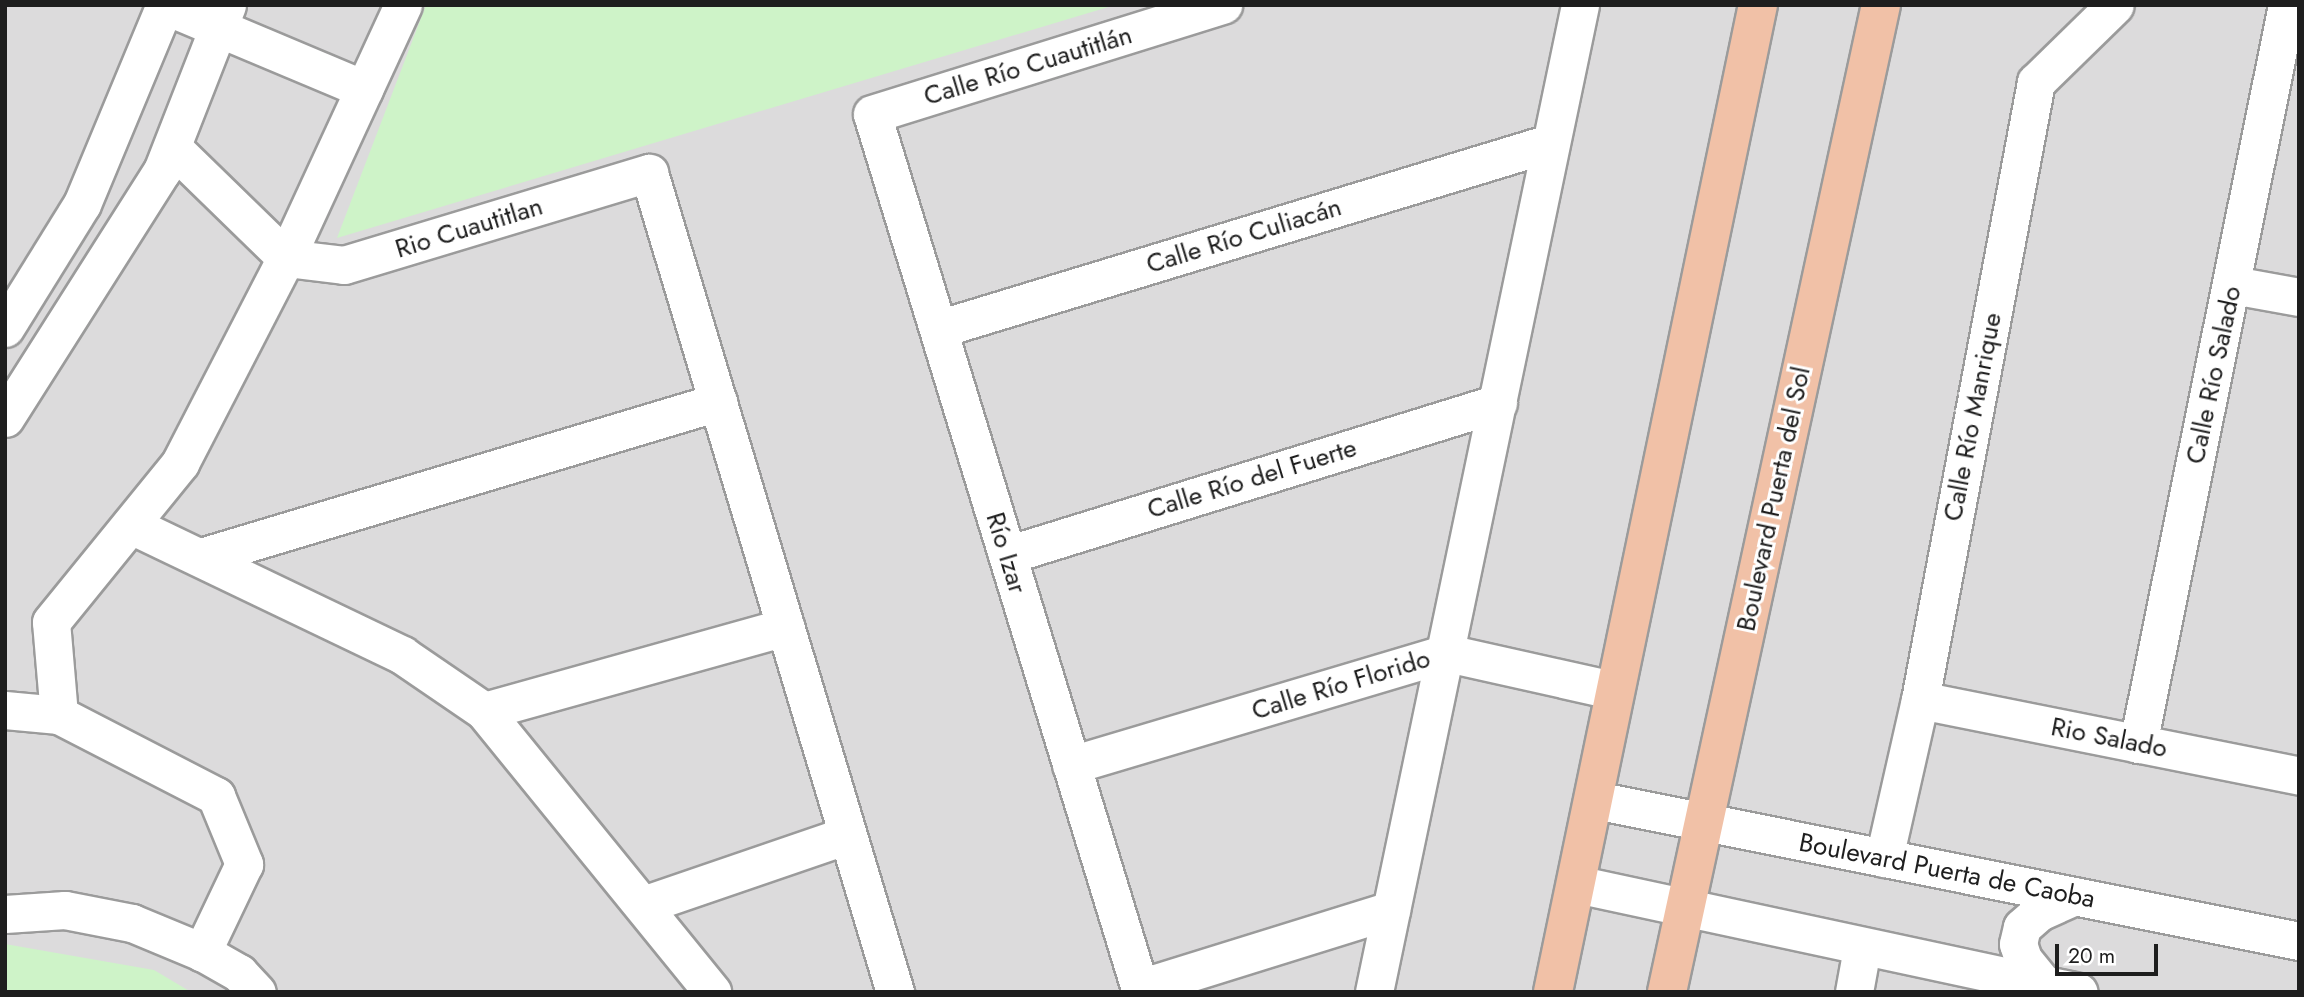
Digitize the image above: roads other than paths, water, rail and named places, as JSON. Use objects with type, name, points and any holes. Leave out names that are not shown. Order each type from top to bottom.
[{"type":"main road","points":[[1553,992],[1595,800],[1613,690],[1758,5]]},
{"type":"main road","name":"Boulevard Puerta del Sol","points":[[1667,992],[1881,5]]},
{"type":"street","points":[[5,328],[82,204],[165,5],[222,16],[364,89]]},
{"type":"street","points":[[60,715],[51,622],[180,463],[286,258],[404,5]]},
{"type":"street","name":"Calle Río Cuautitlán","points":[[872,114],[1223,5]]},
{"type":"street","points":[[1374,992],[1447,653],[1580,5]]},
{"type":"street","name":"Calle Río Manrique","points":[[1884,858],[1920,699],[2036,82],[2115,5]]},
{"type":"street","name":"Calle Río Salado","points":[[2138,744],[2233,285],[2287,5]]},
{"type":"street","points":[[5,418],[173,148],[222,16]]},
{"type":"street","name":"Río Izar","points":[[872,114],[1140,990]]},
{"type":"street","name":"Calle Río Culiacán","points":[[938,329],[1550,144]]},
{"type":"street","points":[[173,148],[286,258]]},
{"type":"street","name":"Rio Cuautitlan","points":[[286,258],[344,265],[649,173],[718,402]]},
{"type":"street","points":[[2233,285],[2299,297]]},
{"type":"street","points":[[201,557],[718,402],[895,992]]},
{"type":"street","name":"Calle Río del Fuerte","points":[[1007,555],[1498,403]]},
{"type":"street","points":[[131,525],[402,655],[484,711],[712,992]]},
{"type":"street","points":[[484,711],[785,627]]},
{"type":"street","name":"Calle Río Florido","points":[[1071,765],[1447,653],[1613,690]]},
{"type":"street","name":"Rio Salado","points":[[1920,699],[2299,776]]},
{"type":"street","points":[[5,710],[60,715],[216,796],[244,864],[202,952]]},
{"type":"street","name":"Boulevard Puerta de Caoba","points":[[1595,800],[1704,824],[2299,941]]},
{"type":"street","points":[[643,905],[847,835]]},
{"type":"street","points":[[1576,884],[1862,948],[2080,992]]},
{"type":"street","points":[[2044,985],[2023,959],[2018,944],[2022,928],[2039,912],[2075,896]]},
{"type":"street","points":[[5,914],[65,910],[132,923],[202,952],[239,972],[257,992]]},
{"type":"street","points":[[1140,990],[1391,910]]},
{"type":"street","points":[[1854,992],[1862,948]]}]
